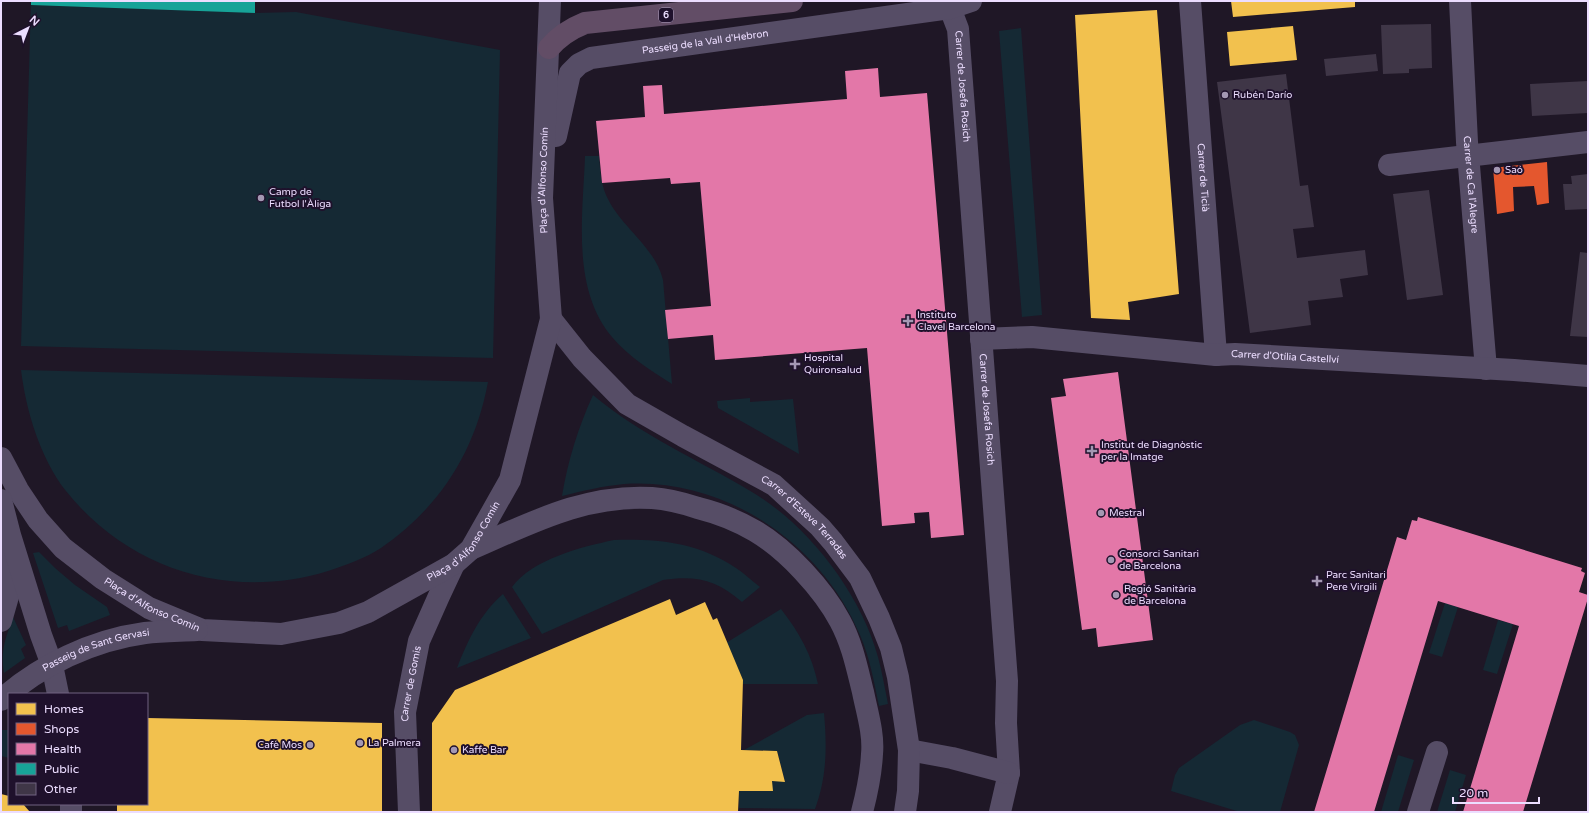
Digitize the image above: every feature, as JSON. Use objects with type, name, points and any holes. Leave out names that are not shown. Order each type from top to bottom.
[{"type":"highway","name":"6","points":[[549,48],[557,38],[570,29],[585,23],[792,1]]},
{"type":"street","name":"Plaça d'Alfonso Comín","points":[[1,458],[18,490],[38,520],[63,548],[103,579],[149,608],[202,630],[281,634],[339,623],[368,612],[454,564],[471,549],[510,480],[551,319],[542,198],[550,1]]},
{"type":"street","name":"Passeig de la Vall d'Hebron","points":[[542,198],[563,96],[570,73],[579,64],[591,58],[950,8],[971,1]]},
{"type":"street","name":"Carrer de Ticià","points":[[1190,1],[1216,355]]},
{"type":"street","name":"Carrer de Ca l'Alegre","points":[[1460,1],[1468,157],[1486,369]]},
{"type":"street","name":"Carrer de Josefa Rosich","points":[[950,8],[958,29],[1007,680],[1006,723],[1009,773],[1000,812]]},
{"type":"street","points":[[1389,165],[1588,142]]},
{"type":"street","name":"Carrer d'Esteve Terradas","points":[[551,319],[582,358],[627,404],[774,485],[820,527],[860,578],[891,648],[902,699],[909,750],[908,791],[905,812]]},
{"type":"street","name":"Carrer d'Otília Castellví","points":[[981,339],[1032,338],[1216,355],[1242,355],[1588,376]]},
{"type":"street","points":[[471,549],[571,507],[600,500],[629,498],[653,498],[677,501],[734,520],[756,531],[788,557],[819,589],[841,622],[848,640],[859,677],[868,718],[872,753],[870,773],[862,812]]},
{"type":"street","points":[[1,500],[10,535],[41,636],[52,665],[58,693]]},
{"type":"street","points":[[1,620],[9,593],[10,535]]},
{"type":"street","name":"Carrer de Gomis","points":[[409,812],[406,712],[419,641],[454,564]]},
{"type":"street","name":"Passeig de Sant Gervasi","points":[[10,693],[24,682],[77,652],[144,633],[202,630]]},
{"type":"street","points":[[872,753],[889,747],[952,758],[1009,773]]},
{"type":"street","points":[[1418,812],[1437,752]]},
{"type":"shaded area","name":"Camp de Futbol l'Àliga","points":[[31,1],[255,1],[255,13],[296,12],[500,50],[493,358],[21,346]]},
{"type":"shaded area","points":[[1021,28],[1042,315],[1022,317],[999,31]]},
{"type":"shaded area","points":[[585,156],[599,156],[600,171],[606,195],[620,217],[653,257],[659,268],[663,280],[672,384],[640,363],[625,351],[612,337],[599,318],[590,296],[582,250]]},
{"type":"shaded area","points":[[21,370],[488,382],[482,408],[474,432],[452,476],[421,515],[402,532],[375,552],[335,569],[291,579],[255,582],[219,580],[184,572],[151,559],[120,541],[91,518],[66,491],[49,464],[36,433],[26,401]]},
{"type":"shaded area","points":[[593,395],[630,423],[732,480],[773,506],[812,542],[830,563],[859,609],[870,633],[878,657],[888,704],[879,706],[866,652],[860,635],[843,602],[821,572],[795,545],[766,523],[733,505],[698,492],[662,485],[624,484],[562,496],[574,444]]},
{"type":"shaded area","points":[[750,398],[750,402],[793,399],[799,454],[718,408],[717,401]]},
{"type":"shaded area","points":[[614,540],[647,540],[692,547],[721,559],[739,570],[760,587],[742,602],[724,589],[706,581],[686,578],[663,580],[542,634],[512,587],[521,577],[532,569],[558,556],[587,546]]},
{"type":"shaded area","points":[[39,552],[75,585],[107,607],[110,615],[69,631],[67,625],[58,628],[33,553]]},
{"type":"shaded area","points":[[503,594],[531,638],[457,668],[481,619]]},
{"type":"shaded area","points":[[1445,603],[1458,607],[1442,657],[1429,653]]},
{"type":"shaded area","points":[[781,609],[794,626],[804,644],[812,663],[818,684],[743,684],[743,680],[726,643]]},
{"type":"shaded area","points":[[13,617],[26,645],[21,649],[25,658],[4,673],[3,651]]},
{"type":"shaded area","points":[[1498,620],[1513,624],[1497,674],[1483,670]]},
{"type":"shaded area","points":[[824,713],[826,737],[824,773],[815,809],[739,808],[739,791],[772,791],[772,781],[785,781],[777,751],[744,750],[807,715]]},
{"type":"shaded area","points":[[1254,720],[1290,732],[1295,735],[1299,745],[1280,812],[1240,812],[1171,791],[1175,775],[1179,768],[1240,725]]},
{"type":"shaded area","points":[[1,730],[8,730],[8,758],[1,756]]},
{"type":"shaded area","points":[[1398,755],[1414,760],[1398,812],[1381,812]]},
{"type":"shaded area","points":[[1450,770],[1466,775],[1455,812],[1437,812]]},
{"type":"building: Homes","points":[[1231,1],[1355,1],[1355,7],[1233,17]]},
{"type":"building: Homes","points":[[1157,10],[1179,294],[1128,302],[1130,320],[1091,318],[1075,15]]},
{"type":"building: Homes","points":[[1293,26],[1297,60],[1230,66],[1227,32]]},
{"type":"building: Homes","points":[[670,599],[676,615],[705,602],[713,620],[717,618],[743,680],[741,750],[777,751],[785,782],[772,781],[773,791],[739,791],[738,812],[432,812],[432,723],[455,690]]},
{"type":"building: Homes","points":[[148,718],[382,723],[382,812],[117,812],[117,805],[148,805]]},
{"type":"building: Homes","points":[[1,794],[8,796],[8,805],[24,805],[30,812],[1,812]]},
{"type":"building: Shops","points":[[1547,162],[1549,203],[1537,205],[1534,186],[1513,187],[1514,211],[1497,214],[1493,168]]},
{"type":"building: Health","points":[[878,68],[880,97],[927,93],[964,535],[931,538],[929,512],[914,513],[915,523],[882,526],[867,348],[715,360],[713,335],[668,339],[665,310],[711,306],[700,182],[671,184],[670,178],[602,183],[596,121],[645,117],[643,86],[662,85],[664,114],[847,99],[845,71]]},
{"type":"building: Health","name":"Mestral","points":[[1118,372],[1153,640],[1098,647],[1096,628],[1082,630],[1051,398],[1066,396],[1063,379]]},
{"type":"building: Health","points":[[1418,517],[1582,568],[1581,571],[1585,573],[1579,592],[1588,595],[1588,598],[1523,812],[1463,812],[1519,626],[1438,601],[1374,812],[1314,812],[1397,537],[1406,540],[1412,520],[1417,521]]},
{"type":"building: Public","points":[[31,1],[255,1],[255,13],[31,5]]},
{"type":"building: Other","points":[[1431,24],[1432,68],[1409,69],[1409,73],[1383,74],[1381,25]]},
{"type":"building: Other","points":[[1376,54],[1378,71],[1326,76],[1324,59]]},
{"type":"building: Other","points":[[1286,74],[1300,186],[1308,185],[1314,227],[1293,229],[1297,258],[1365,250],[1368,275],[1340,279],[1343,297],[1308,301],[1311,325],[1250,333],[1217,82]]},
{"type":"building: Other","points":[[1588,81],[1588,113],[1532,116],[1530,84]]},
{"type":"building: Other","points":[[1588,174],[1588,209],[1565,210],[1563,184],[1572,184],[1571,176]]},
{"type":"building: Other","points":[[1429,190],[1443,295],[1407,300],[1393,194]]},
{"type":"building: Other","points":[[1580,252],[1588,253],[1588,337],[1570,336]]},
{"type":"place","name":"Rubén Darío","points":[[1225,95]]},
{"type":"place","name":"Saó","points":[[1497,170]]},
{"type":"place","name":"Camp de Futbol l'Àliga","points":[[261,198]]},
{"type":"place","name":"Instituto Clavel Barcelona","points":[[908,321]]},
{"type":"place","name":"Hospital Quironsalud","points":[[795,364]]},
{"type":"place","name":"Institut de Diagnòstic per la Imatge","points":[[1092,451]]},
{"type":"place","name":"Mestral","points":[[1101,513]]},
{"type":"place","name":"Consorci Sanitari de Barcelona","points":[[1111,560]]},
{"type":"place","name":"Parc Sanitari Pere Virgili","points":[[1317,581]]},
{"type":"place","name":"Regió Sanitària de Barcelona","points":[[1116,595]]},
{"type":"place","name":"La Palmera","points":[[360,743]]},
{"type":"place","name":"Cafè Mos","points":[[310,745]]},
{"type":"place","name":"Kaffe Bar","points":[[454,750]]}]
